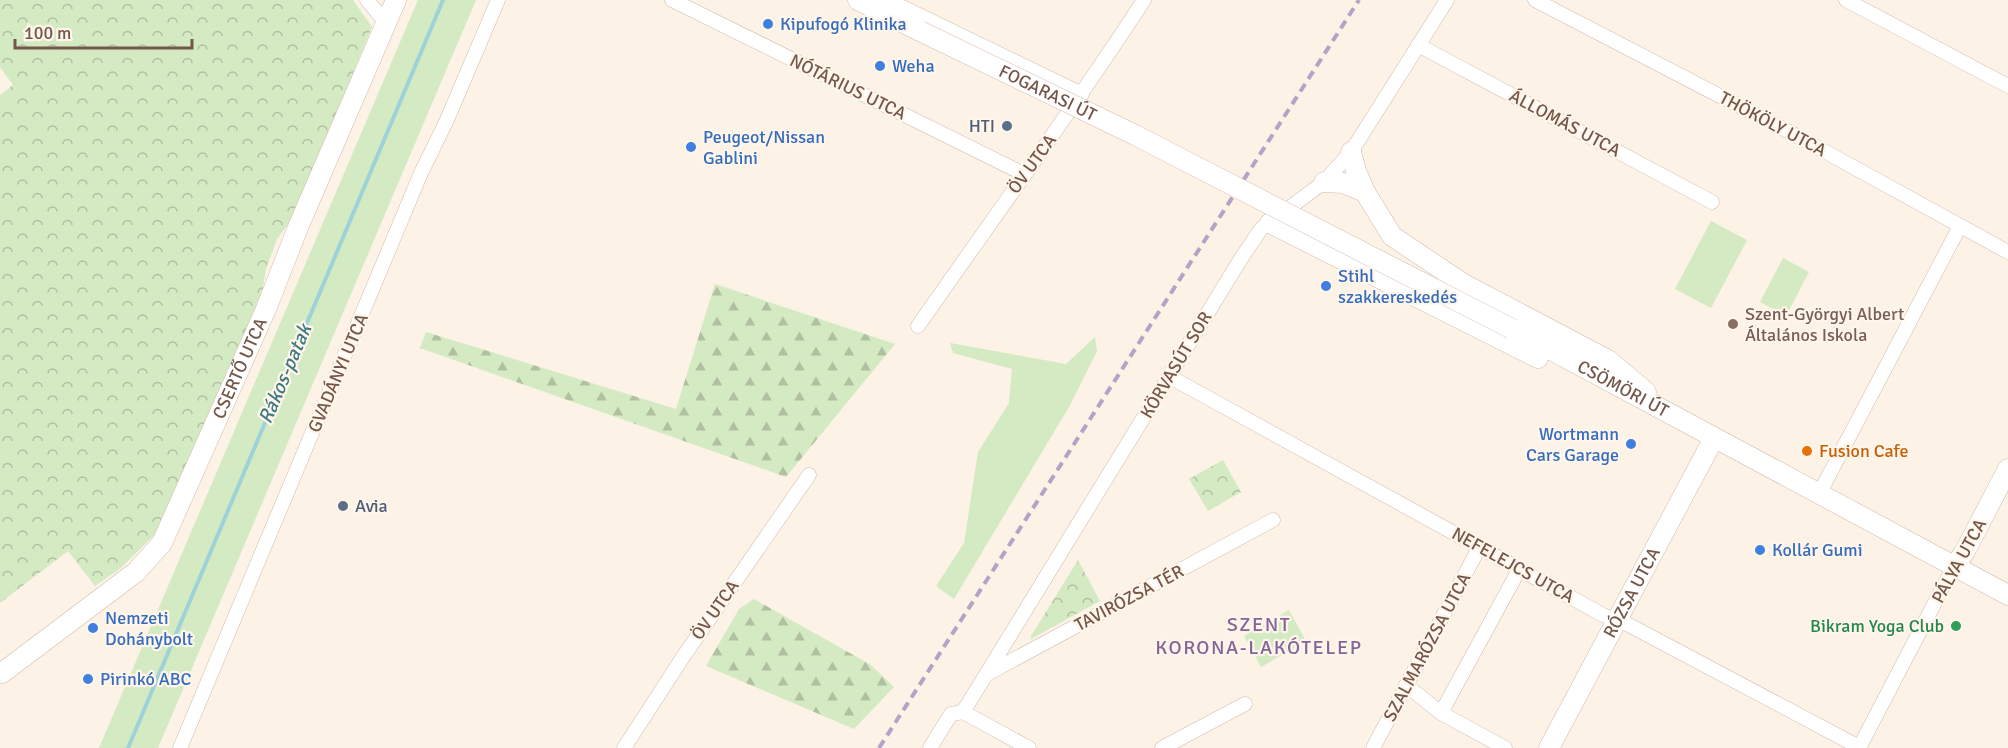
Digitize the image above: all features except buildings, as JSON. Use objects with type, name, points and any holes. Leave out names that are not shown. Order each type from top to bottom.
[{"type":"main road","name":"CSERTŐ UTCA","points":[[1,674],[136,572],[162,543],[266,309],[299,225],[396,0]]},
{"type":"main road","name":"FOGARASI ÚT","points":[[858,0],[1237,187]]},
{"type":"main road","points":[[1351,152],[1365,192],[1392,236],[1462,283],[1608,360],[1676,418]]},
{"type":"main road","points":[[1324,182],[1343,183],[1365,192]]},
{"type":"main road","name":"CSÖMÖRI ÚT","points":[[1237,187],[1512,329],[2008,595]]},
{"type":"main road","points":[[1270,223],[1596,387],[1638,401],[1676,418]]},
{"type":"main road","name":"RÓZSA UTCA","points":[[1549,748],[1714,438]]},
{"type":"main road","name":"PÁLYA UTCA","points":[[1954,566],[1964,553],[2008,469]]},
{"type":"street","points":[[367,0],[387,24]]},
{"type":"street","name":"GVADÁNYI UTCA","points":[[180,748],[421,173],[446,122],[498,0]]},
{"type":"street","name":"NÓTÁRIUS UTCA","points":[[672,0],[1024,174]]},
{"type":"street","name":"FOGARASI ÚT","points":[[888,0],[1082,94]]},
{"type":"street","name":"ÖV UTCA","points":[[918,326],[1082,94],[1144,0]]},
{"type":"street","name":"KÖRVASÚT SOR","points":[[930,748],[951,714],[963,712],[1242,257],[1261,230],[1324,182],[1351,152],[1447,0]]},
{"type":"street","name":"THÖKÖLY UTCA","points":[[1535,0],[1795,135],[2008,252]]},
{"type":"street","points":[[1846,0],[2008,86]]},
{"type":"street","name":"ÁLLOMÁS UTCA","points":[[1418,45],[1712,202]]},
{"type":"street","points":[[1819,494],[1960,226]]},
{"type":"street","name":"NEFELEJCS UTCA","points":[[1170,377],[1604,615],[1859,748]]},
{"type":"street","name":"ÖV UTCA","points":[[624,748],[683,657],[809,475]]},
{"type":"street","name":"TAVIRÓZSA TÉR","points":[[985,675],[1273,520]]},
{"type":"street","name":"SZALMARÓZSA UTCA","points":[[1373,748],[1480,546]]},
{"type":"street","name":"PÁLYA UTCA","points":[[1859,748],[1954,566]]},
{"type":"street","points":[[1441,713],[1520,568]]},
{"type":"street","points":[[1406,686],[1441,713],[1505,748]]},
{"type":"street","points":[[1162,748],[1245,704]]},
{"type":"street","points":[[963,712],[1029,748]]},
{"type":"green space","points":[[0,0],[353,0],[372,27],[295,215],[277,239],[266,269],[261,300],[156,533],[121,568],[95,586],[68,551],[0,603],[0,95],[13,85],[0,67]]},
{"type":"green space","points":[[418,0],[476,0],[158,748],[99,748]]},
{"type":"green space","points":[[1711,221],[1747,240],[1711,308],[1675,289]]},
{"type":"green space","points":[[1783,258],[1809,272],[1786,316],[1760,302]]},
{"type":"green space","points":[[715,284],[895,344],[786,477],[420,348],[426,332],[676,409]]},
{"type":"green space","points":[[1095,337],[1097,351],[1069,407],[954,599],[936,586],[964,543],[978,452],[1009,403],[1012,369],[953,353],[950,343],[1066,364]]},
{"type":"green space","points":[[1223,460],[1241,492],[1208,511],[1189,479]]},
{"type":"green space","points":[[1078,560],[1100,601],[1031,639],[1031,636]]},
{"type":"green space","points":[[754,599],[871,665],[894,687],[854,729],[706,666],[739,609]]},
{"type":"green space","points":[[1289,610],[1306,641],[1261,667],[1244,636]]},
{"type":"waterway","name":"Rákos-patak","points":[[128,748],[443,0]]},
{"type":"railway","points":[[879,748],[1359,0]]},
{"type":"place","name":"Kipufogó Klinika","points":[[768,24]]},
{"type":"place","name":"Weha","points":[[880,66]]},
{"type":"place","name":"HTI","points":[[1007,126]]},
{"type":"place","name":"Peugeot/Nissan Gablini","points":[[691,147]]},
{"type":"place","name":"Stihl szakkereskedés","points":[[1326,286]]},
{"type":"place","name":"Szent-Györgyi Albert Általános Iskola","points":[[1733,324]]},
{"type":"place","name":"Wortmann Cars Garage","points":[[1631,444]]},
{"type":"place","name":"Fusion Cafe","points":[[1807,451]]},
{"type":"place","name":"Avia","points":[[343,506]]},
{"type":"place","name":"Kollár Gumi","points":[[1760,550]]},
{"type":"place","name":"Bikram Yoga Club","points":[[1956,626]]},
{"type":"place","name":"Nemzeti Dohánybolt","points":[[93,628]]},
{"type":"place","name":"Pirinkó ABC","points":[[88,679]]},
{"type":"district","name":"SZENT KORONA-LAKÓTELEP","points":[[1259,636]]}]
